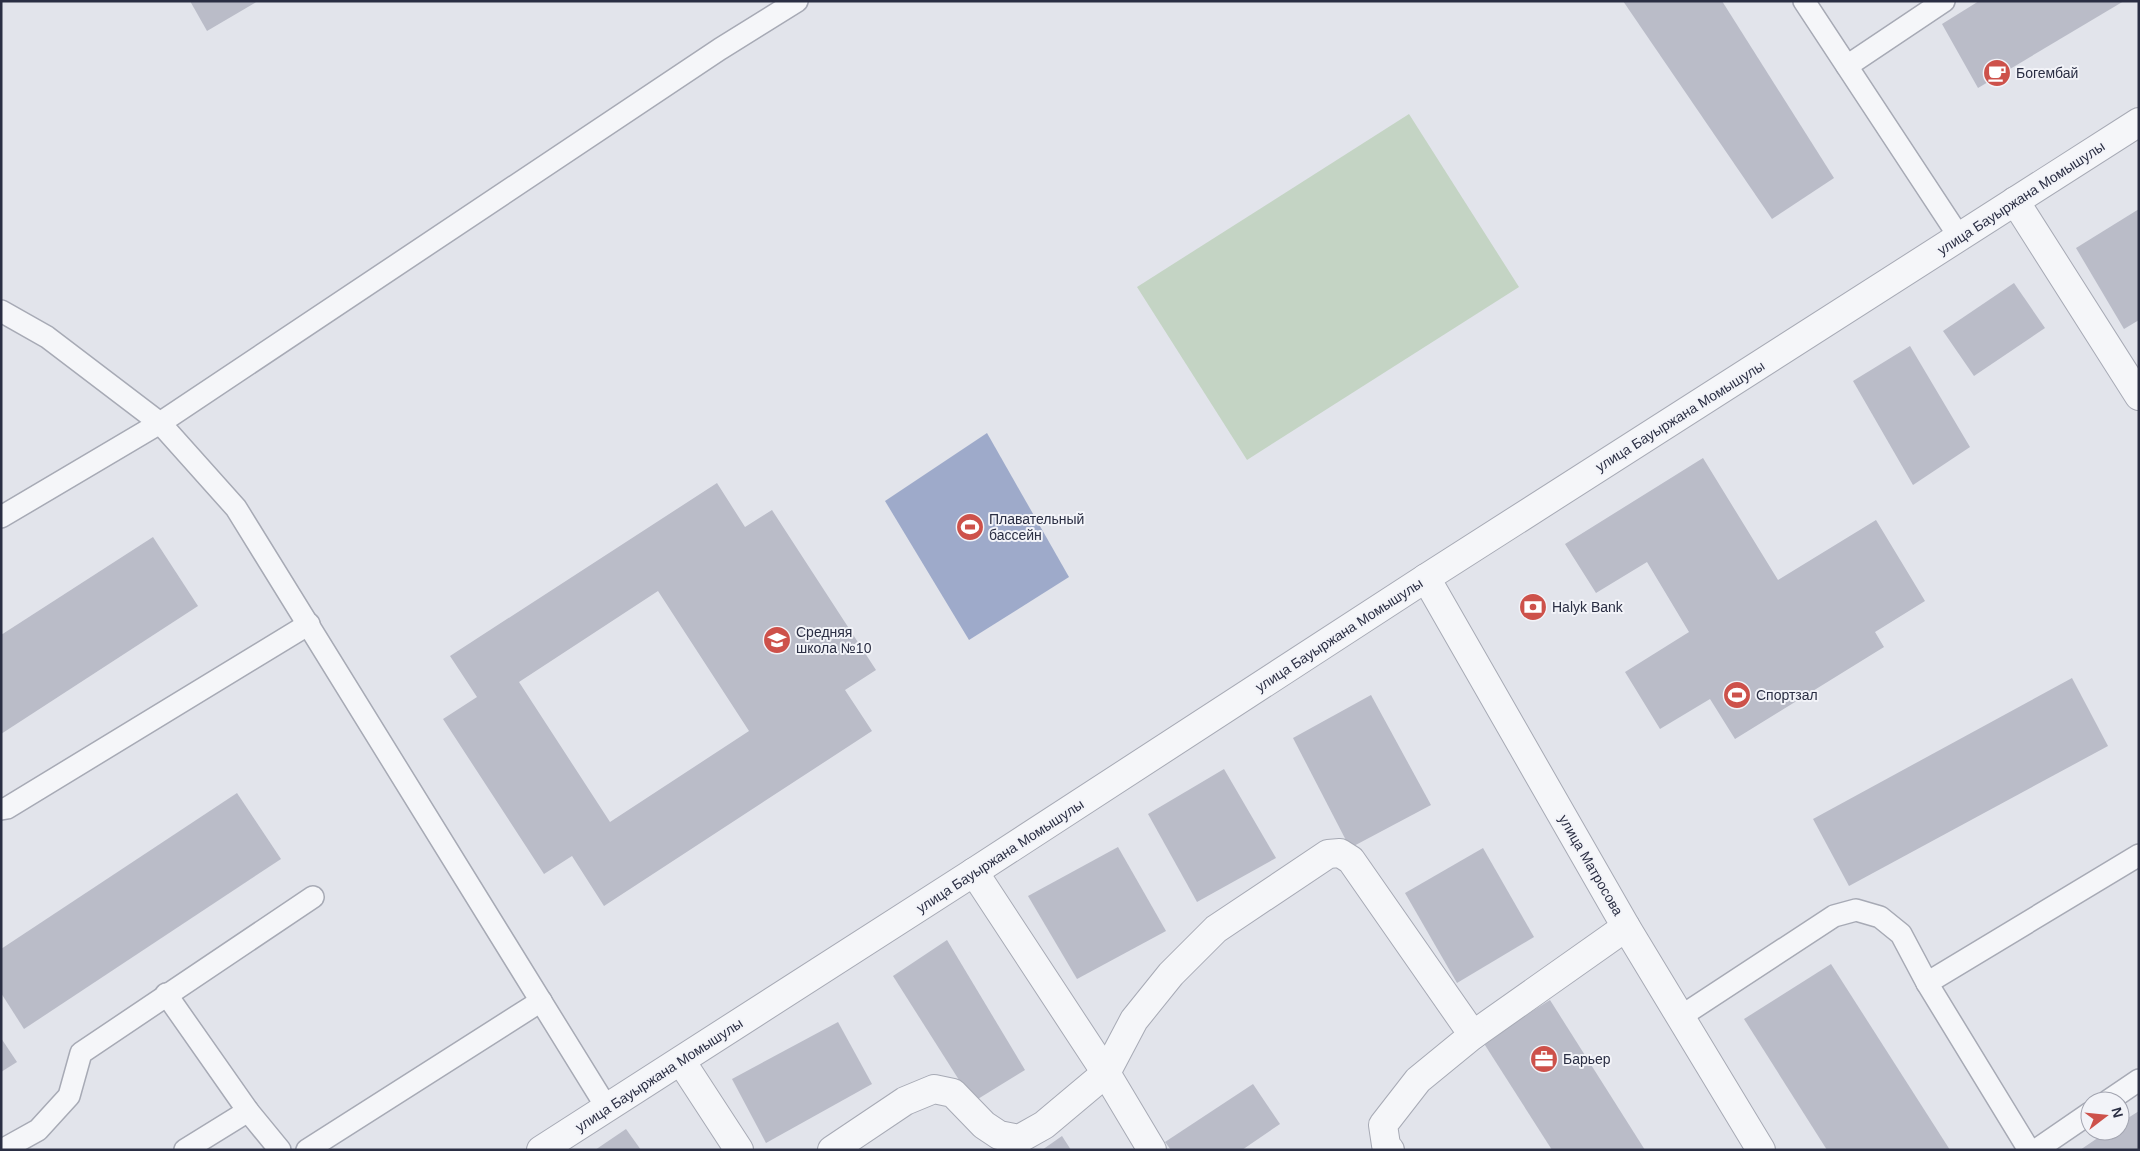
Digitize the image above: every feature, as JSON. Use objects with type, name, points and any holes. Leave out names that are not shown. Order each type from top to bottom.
[{"type":"street","name":"улица Бауыржана Момышулы","points":[[541,1150],[974,872],[1426,578],[2139,122]]},
{"type":"street","points":[[2015,201],[2135,380]]},
{"type":"street","name":"улица Матросова","points":[[1426,578],[1626,927],[1762,1150]]},
{"type":"street","points":[[832,1150],[906,1101],[934,1089],[953,1093],[984,1125],[999,1134],[1018,1139],[1044,1125],[1106,1073],[1134,1020],[1171,974],[1216,929],[1328,854],[1340,853],[1351,860],[1474,1035]]},
{"type":"street","points":[[974,872],[1106,1073],[1152,1150]]},
{"type":"street","points":[[1390,1150],[1386,1145],[1383,1125],[1418,1080],[1474,1035],[1626,927]]},
{"type":"street","points":[[680,1061],[739,1150]]},
{"type":"lane","points":[[1,517],[160,423],[720,49],[797,1]]},
{"type":"lane","points":[[1804,1],[1960,238]]},
{"type":"lane","points":[[1847,66],[1944,1]]},
{"type":"lane","points":[[1,311],[47,337],[160,423],[236,508],[606,1108]]},
{"type":"lane","points":[[1,810],[309,624]]},
{"type":"lane","points":[[1927,983],[2139,855]]},
{"type":"lane","points":[[2,1150],[38,1130],[69,1096],[81,1054],[166,994],[313,897]]},
{"type":"lane","points":[[1680,1017],[1834,916],[1856,910],[1880,917],[1901,934],[1927,983],[2029,1150]]},
{"type":"lane","points":[[166,994],[248,1111],[280,1150]]},
{"type":"lane","points":[[307,1150],[541,1001]]},
{"type":"lane","points":[[2123,1091],[2139,1080]]},
{"type":"lane","points":[[184,1150],[248,1111]]},
{"type":"lane","points":[[2036,1150],[2080,1120]]},
{"type":"green space","points":[[1409,114],[1519,287],[1247,460],[1137,287]]},
{"type":"water","points":[[987,433],[1069,577],[969,640],[885,501]]},
{"type":"building","points":[[190,1],[258,1],[207,31]]},
{"type":"building","points":[[1623,1],[1722,1],[1834,178],[1772,219]]},
{"type":"building","points":[[1979,1],[2124,1],[1978,88],[1942,24]]},
{"type":"building","points":[[2139,209],[2139,320],[2124,329],[2076,248]]},
{"type":"building","points":[[2014,283],[2045,328],[1974,376],[1943,331]]},
{"type":"building","points":[[1910,346],[1970,447],[1913,485],[1853,381]]},
{"type":"building","points":[[1703,458],[1778,580],[1876,520],[1925,601],[1875,632],[1884,647],[1735,739],[1710,699],[1660,729],[1625,672],[1689,632],[1647,562],[1596,593],[1565,544]]},
{"type":"building","points":[[717,483],[745,527],[772,510],[876,670],[845,690],[872,731],[604,906],[572,856],[544,874],[443,719],[477,697],[450,656]],"holes":[[[658,591],[749,731],[610,822],[519,682]]]},
{"type":"building","points":[[153,537],[198,606],[1,734],[1,635]]},
{"type":"building","points":[[2072,678],[2108,746],[1849,886],[1813,819]]},
{"type":"building","points":[[1371,695],[1431,805],[1350,848],[1293,738]]},
{"type":"building","points":[[1224,769],[1276,858],[1197,902],[1148,814]]},
{"type":"building","points":[[237,793],[281,859],[24,1029],[1,993],[1,949]]},
{"type":"building","points":[[1118,847],[1166,931],[1077,979],[1028,896]]},
{"type":"building","points":[[1483,848],[1534,937],[1457,983],[1405,893]]},
{"type":"building","points":[[947,940],[1025,1070],[973,1102],[893,976]]},
{"type":"building","points":[[1831,964],[1950,1150],[1827,1150],[1744,1019]]},
{"type":"building","points":[[1550,1000],[1645,1150],[1552,1150],[1483,1042]]},
{"type":"building","points":[[838,1022],[872,1084],[766,1143],[732,1079]]},
{"type":"building","points":[[1,1038],[17,1062],[1,1072]]},
{"type":"building","points":[[1253,1084],[1280,1124],[1242,1150],[1171,1150],[1165,1142]]},
{"type":"building","points":[[2139,1111],[2139,1150],[2080,1150],[2093,1141],[2130,1141],[2130,1117]]},
{"type":"building","points":[[626,1129],[641,1150],[595,1150]]},
{"type":"building","points":[[1062,1136],[1071,1150],[1042,1150]]},
{"type":"place","name":"Богембай","points":[[1997,73]]},
{"type":"place","name":"Плавательный бассейн","points":[[970,527]]},
{"type":"place","name":"Halyk Bank","points":[[1533,607]]},
{"type":"place","name":"Средняя школа №10","points":[[777,640]]},
{"type":"place","name":"Спортзал","points":[[1737,695]]},
{"type":"place","name":"Барьер","points":[[1544,1059]]}]
